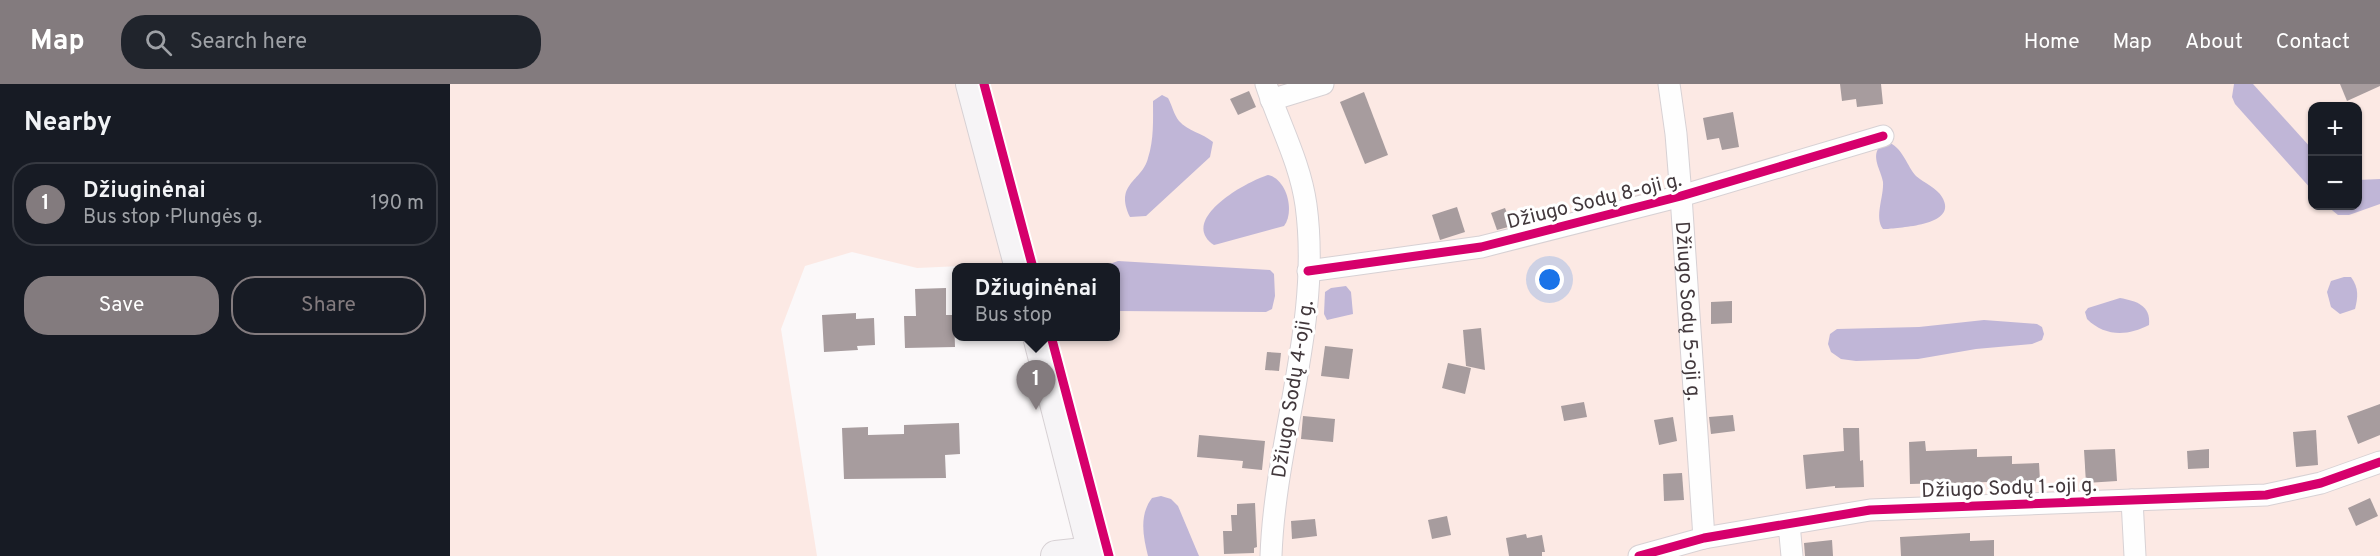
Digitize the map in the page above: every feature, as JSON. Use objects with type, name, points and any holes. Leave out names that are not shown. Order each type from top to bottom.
[{"type":"main road","points":[[971,84],[1019,263]]},
{"type":"main road","points":[[1039,341],[1093,554],[1056,556]]},
{"type":"street","points":[[1268,92],[1323,84]]},
{"type":"street","name":"Džiugo Sodų 5-oji g.","points":[[1669,84],[1681,196],[1704,538]]},
{"type":"street","name":"Džiugo Sodų 4-oji g.","points":[[1268,92],[1292,151],[1301,182],[1306,205],[1308,271],[1304,332],[1273,514],[1271,556]]},
{"type":"street","name":"Džiugo Sodų 8-oji g.","points":[[1308,271],[1481,247],[1681,196],[1883,136]]},
{"type":"street","name":"Džiugo Sodų 1-oji g.","points":[[1639,556],[1704,538],[1870,510],[2266,495],[2321,483],[2380,462]]},
{"type":"street","points":[[2132,500],[2135,556]]},
{"type":"street","points":[[1789,524],[1792,556]]},
{"type":"shaded area","points":[[450,84],[958,84],[1006,263],[952,263],[952,266],[917,268],[852,252],[805,266],[781,329],[817,556],[450,556]]},
{"type":"shaded area","points":[[971,84],[2380,84],[2380,556],[1094,556],[1039,341],[1120,341],[1120,263],[1019,263]]},
{"type":"shaded area","points":[[2234,84],[2253,84],[2308,145],[2308,186],[2235,104],[2232,97]]},
{"type":"shaded area","points":[[1162,95],[1168,98],[1179,121],[1213,142],[1210,157],[1146,216],[1130,217],[1125,197],[1127,190],[1145,166],[1148,158],[1152,137],[1153,101]]},
{"type":"shaded area","points":[[1890,143],[1902,153],[1916,176],[1934,188],[1942,197],[1945,206],[1943,214],[1936,219],[1927,223],[1883,229],[1879,213],[1883,182],[1876,153],[1883,145]]},
{"type":"shaded area","points":[[1268,175],[1280,183],[1287,197],[1289,213],[1284,226],[1214,245],[1205,235],[1204,224],[1209,213],[1232,193]]},
{"type":"shaded area","points":[[2380,179],[2380,204],[2349,215],[2338,215],[2332,210],[2362,210],[2362,180]]},
{"type":"shaded area","points":[[1118,261],[1270,270],[1274,274],[1275,296],[1272,309],[1266,312],[1120,311],[1120,263],[1112,263]]},
{"type":"shaded area","points":[[2351,277],[2354,281],[2357,300],[2355,309],[2340,314],[2331,307],[2327,292],[2331,281]]},
{"type":"shaded area","points":[[1346,286],[1351,292],[1353,314],[1327,320],[1324,314],[1325,292],[1331,288]]},
{"type":"shaded area","points":[[2120,298],[2145,308],[2149,325],[2125,333],[2117,333],[2101,329],[2087,319],[2085,312],[2088,308]]},
{"type":"shaded area","points":[[1984,320],[2037,324],[2042,327],[2044,334],[2042,340],[2032,344],[1976,349],[1918,359],[1856,361],[1841,359],[1831,352],[1828,344],[1830,334],[1837,329],[1919,327]]},
{"type":"shaded area","points":[[1161,496],[1171,499],[1178,506],[1199,556],[1148,556],[1144,533],[1145,511],[1152,498]]},
{"type":"building","points":[[1840,84],[1881,84],[1883,104],[1857,107],[1856,99],[1842,101]]},
{"type":"building","points":[[2340,84],[2380,84],[2380,86],[2347,101]]},
{"type":"building","points":[[1249,91],[1256,107],[1238,115],[1230,99]]},
{"type":"building","points":[[1364,92],[1388,155],[1365,164],[1340,102]]},
{"type":"building","points":[[1733,112],[1739,147],[1722,150],[1719,138],[1707,140],[1703,118]]},
{"type":"building","points":[[1457,207],[1465,232],[1440,240],[1432,215]]},
{"type":"building","points":[[1505,208],[1512,226],[1497,230],[1491,213]]},
{"type":"building","points":[[946,288],[946,315],[952,315],[952,341],[955,341],[955,347],[905,348],[904,316],[916,316],[915,289]]},
{"type":"building","points":[[1732,301],[1732,323],[1711,324],[1711,302]]},
{"type":"building","points":[[856,313],[856,319],[874,318],[875,345],[857,346],[858,350],[824,352],[822,315]]},
{"type":"building","points":[[1481,328],[1485,370],[1466,366],[1463,330]]},
{"type":"building","points":[[1325,346],[1353,349],[1349,379],[1321,376]]},
{"type":"building","points":[[1267,352],[1281,353],[1279,371],[1265,370]]},
{"type":"building","points":[[1448,363],[1471,368],[1465,394],[1442,388]]},
{"type":"building","points":[[1584,402],[1587,417],[1564,421],[1561,406]]},
{"type":"building","points":[[2380,404],[2380,435],[2358,444],[2347,416]]},
{"type":"building","points":[[1733,415],[1735,431],[1711,434],[1709,417]]},
{"type":"building","points":[[1303,416],[1335,419],[1333,442],[1301,439]]},
{"type":"building","points":[[1673,417],[1677,441],[1659,445],[1654,420]]},
{"type":"building","points":[[959,423],[960,454],[945,455],[946,478],[844,479],[842,428],[868,427],[868,435],[904,434],[904,425]]},
{"type":"building","points":[[1843,428],[1859,428],[1864,487],[1835,488],[1835,486],[1806,489],[1803,455],[1844,451]]},
{"type":"building","points":[[2316,430],[2318,465],[2296,467],[2293,432]]},
{"type":"building","points":[[1199,435],[1265,441],[1262,470],[1242,468],[1243,461],[1197,457]]},
{"type":"building","points":[[1925,441],[1926,451],[1977,449],[1977,457],[2012,456],[2012,464],[2039,463],[2040,481],[1990,485],[1990,482],[1910,484],[1909,442]]},
{"type":"building","points":[[2115,449],[2117,481],[2086,483],[2084,450]]},
{"type":"building","points":[[2209,449],[2209,468],[2188,469],[2187,451]]},
{"type":"building","points":[[1682,473],[1684,500],[1664,501],[1663,474]]},
{"type":"building","points":[[2370,498],[2378,516],[2356,526],[2348,508]]},
{"type":"building","points":[[1255,503],[1257,547],[1254,548],[1254,553],[1224,554],[1223,531],[1232,531],[1231,515],[1237,515],[1237,504]]},
{"type":"building","points":[[1447,516],[1451,535],[1432,539],[1428,520]]},
{"type":"building","points":[[1315,519],[1317,536],[1292,539],[1291,521]]},
{"type":"building","points":[[1970,533],[1970,541],[1994,540],[1994,556],[1901,556],[1900,537]]},
{"type":"building","points":[[1526,534],[1527,538],[1542,535],[1545,552],[1542,552],[1542,556],[1509,556],[1506,538]]},
{"type":"building","points":[[1832,540],[1833,556],[1805,556],[1804,543]]},
{"type":"cycle path","points":[[984,84],[1032,263]]},
{"type":"cycle path","points":[[1308,271],[1481,247],[1681,196],[1883,136]]},
{"type":"cycle path","points":[[1052,341],[1109,556]]},
{"type":"cycle path","points":[[1639,556],[1704,538],[1870,510],[2266,495],[2321,483],[2380,462]]},
{"type":"place","name":"Džiuginėnai","points":[[1036,410]]}]
